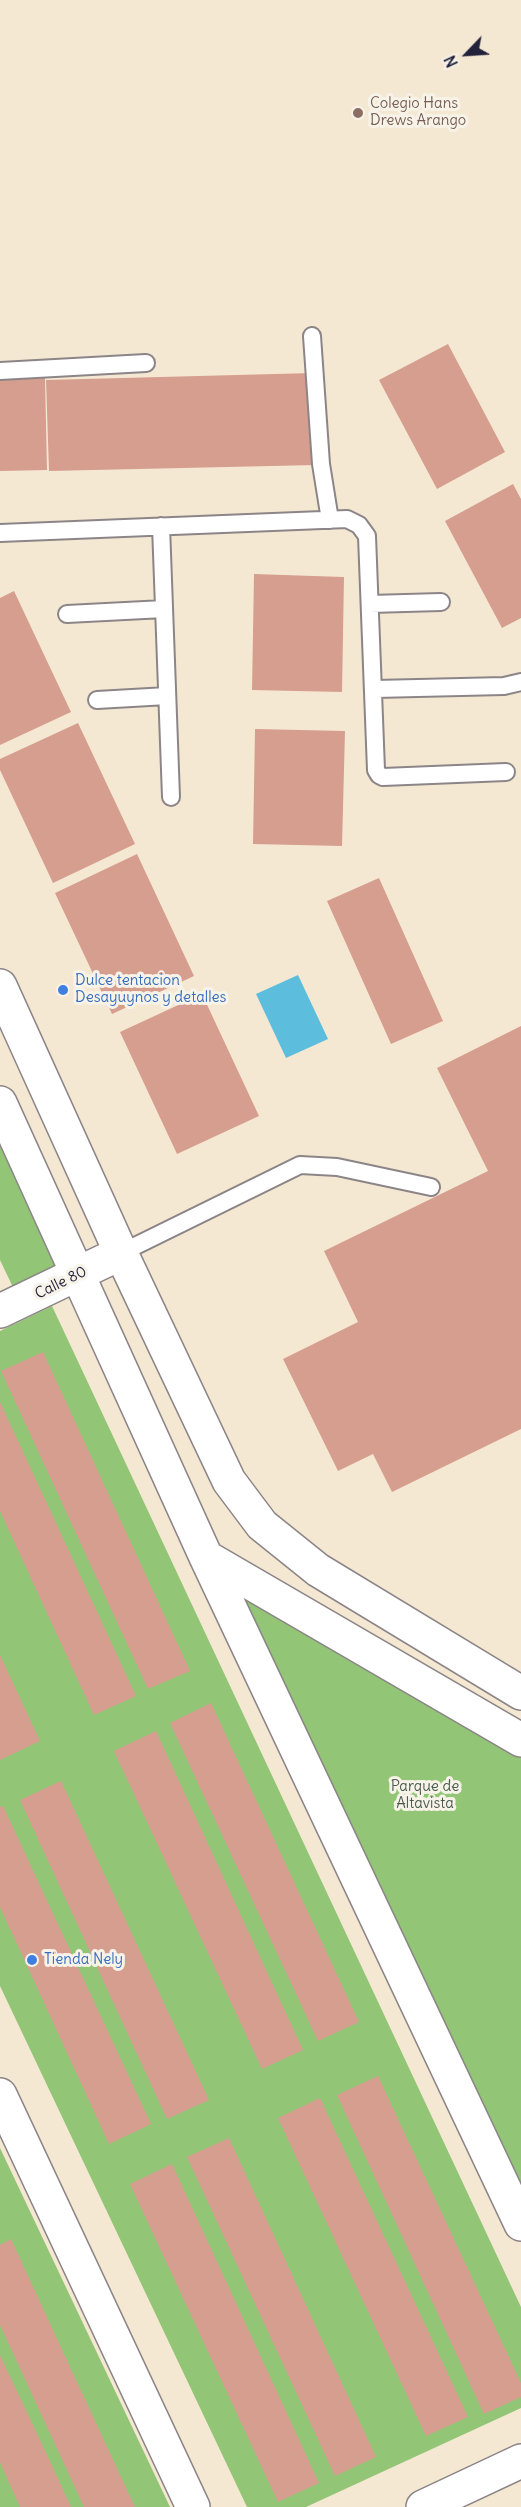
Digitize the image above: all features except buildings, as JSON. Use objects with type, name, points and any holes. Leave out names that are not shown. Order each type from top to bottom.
[{"type":"street","points":[[0,986],[121,1253],[229,1481],[262,1525],[318,1570],[521,1693]]},
{"type":"street","points":[[0,1103],[206,1557],[521,2224]]},
{"type":"street","name":"Calle 80","points":[[0,1311],[121,1253]]},
{"type":"street","points":[[206,1557],[521,1740]]},
{"type":"street","points":[[0,2095],[193,2507]]},
{"type":"street","points":[[423,2507],[521,2461]]},
{"type":"lane","points":[[312,336],[321,464],[330,520]]},
{"type":"lane","points":[[0,371],[146,363]]},
{"type":"lane","points":[[0,533],[347,519],[359,525],[367,536],[378,775],[383,777],[507,772]]},
{"type":"lane","points":[[161,526],[171,797]]},
{"type":"lane","points":[[370,604],[441,602]]},
{"type":"lane","points":[[67,614],[164,609]]},
{"type":"lane","points":[[375,689],[504,686],[521,682]]},
{"type":"lane","points":[[97,700],[167,696]]},
{"type":"lane","points":[[121,1253],[300,1165],[337,1167],[431,1187]]},
{"type":"green space","points":[[0,1103],[79,1274],[20,1302],[0,1260]]},
{"type":"green space","points":[[52,1306],[521,2307],[521,2408],[306,2507],[247,2507],[0,1986],[0,1331]]},
{"type":"green space","name":"Parque de Altavista","points":[[206,1557],[521,1740],[521,2224]]},
{"type":"green space","points":[[0,2148],[170,2507],[0,2507]]},
{"type":"water","points":[[298,975],[328,1039],[286,1058],[256,994]]},
{"type":"place","name":"Colegio Hans Drews Arango","points":[[358,113]]},
{"type":"place","name":"Dulce tentacion Desayuynos y detalles","points":[[63,990]]},
{"type":"place","name":"Tienda Nely","points":[[32,1960]]}]
